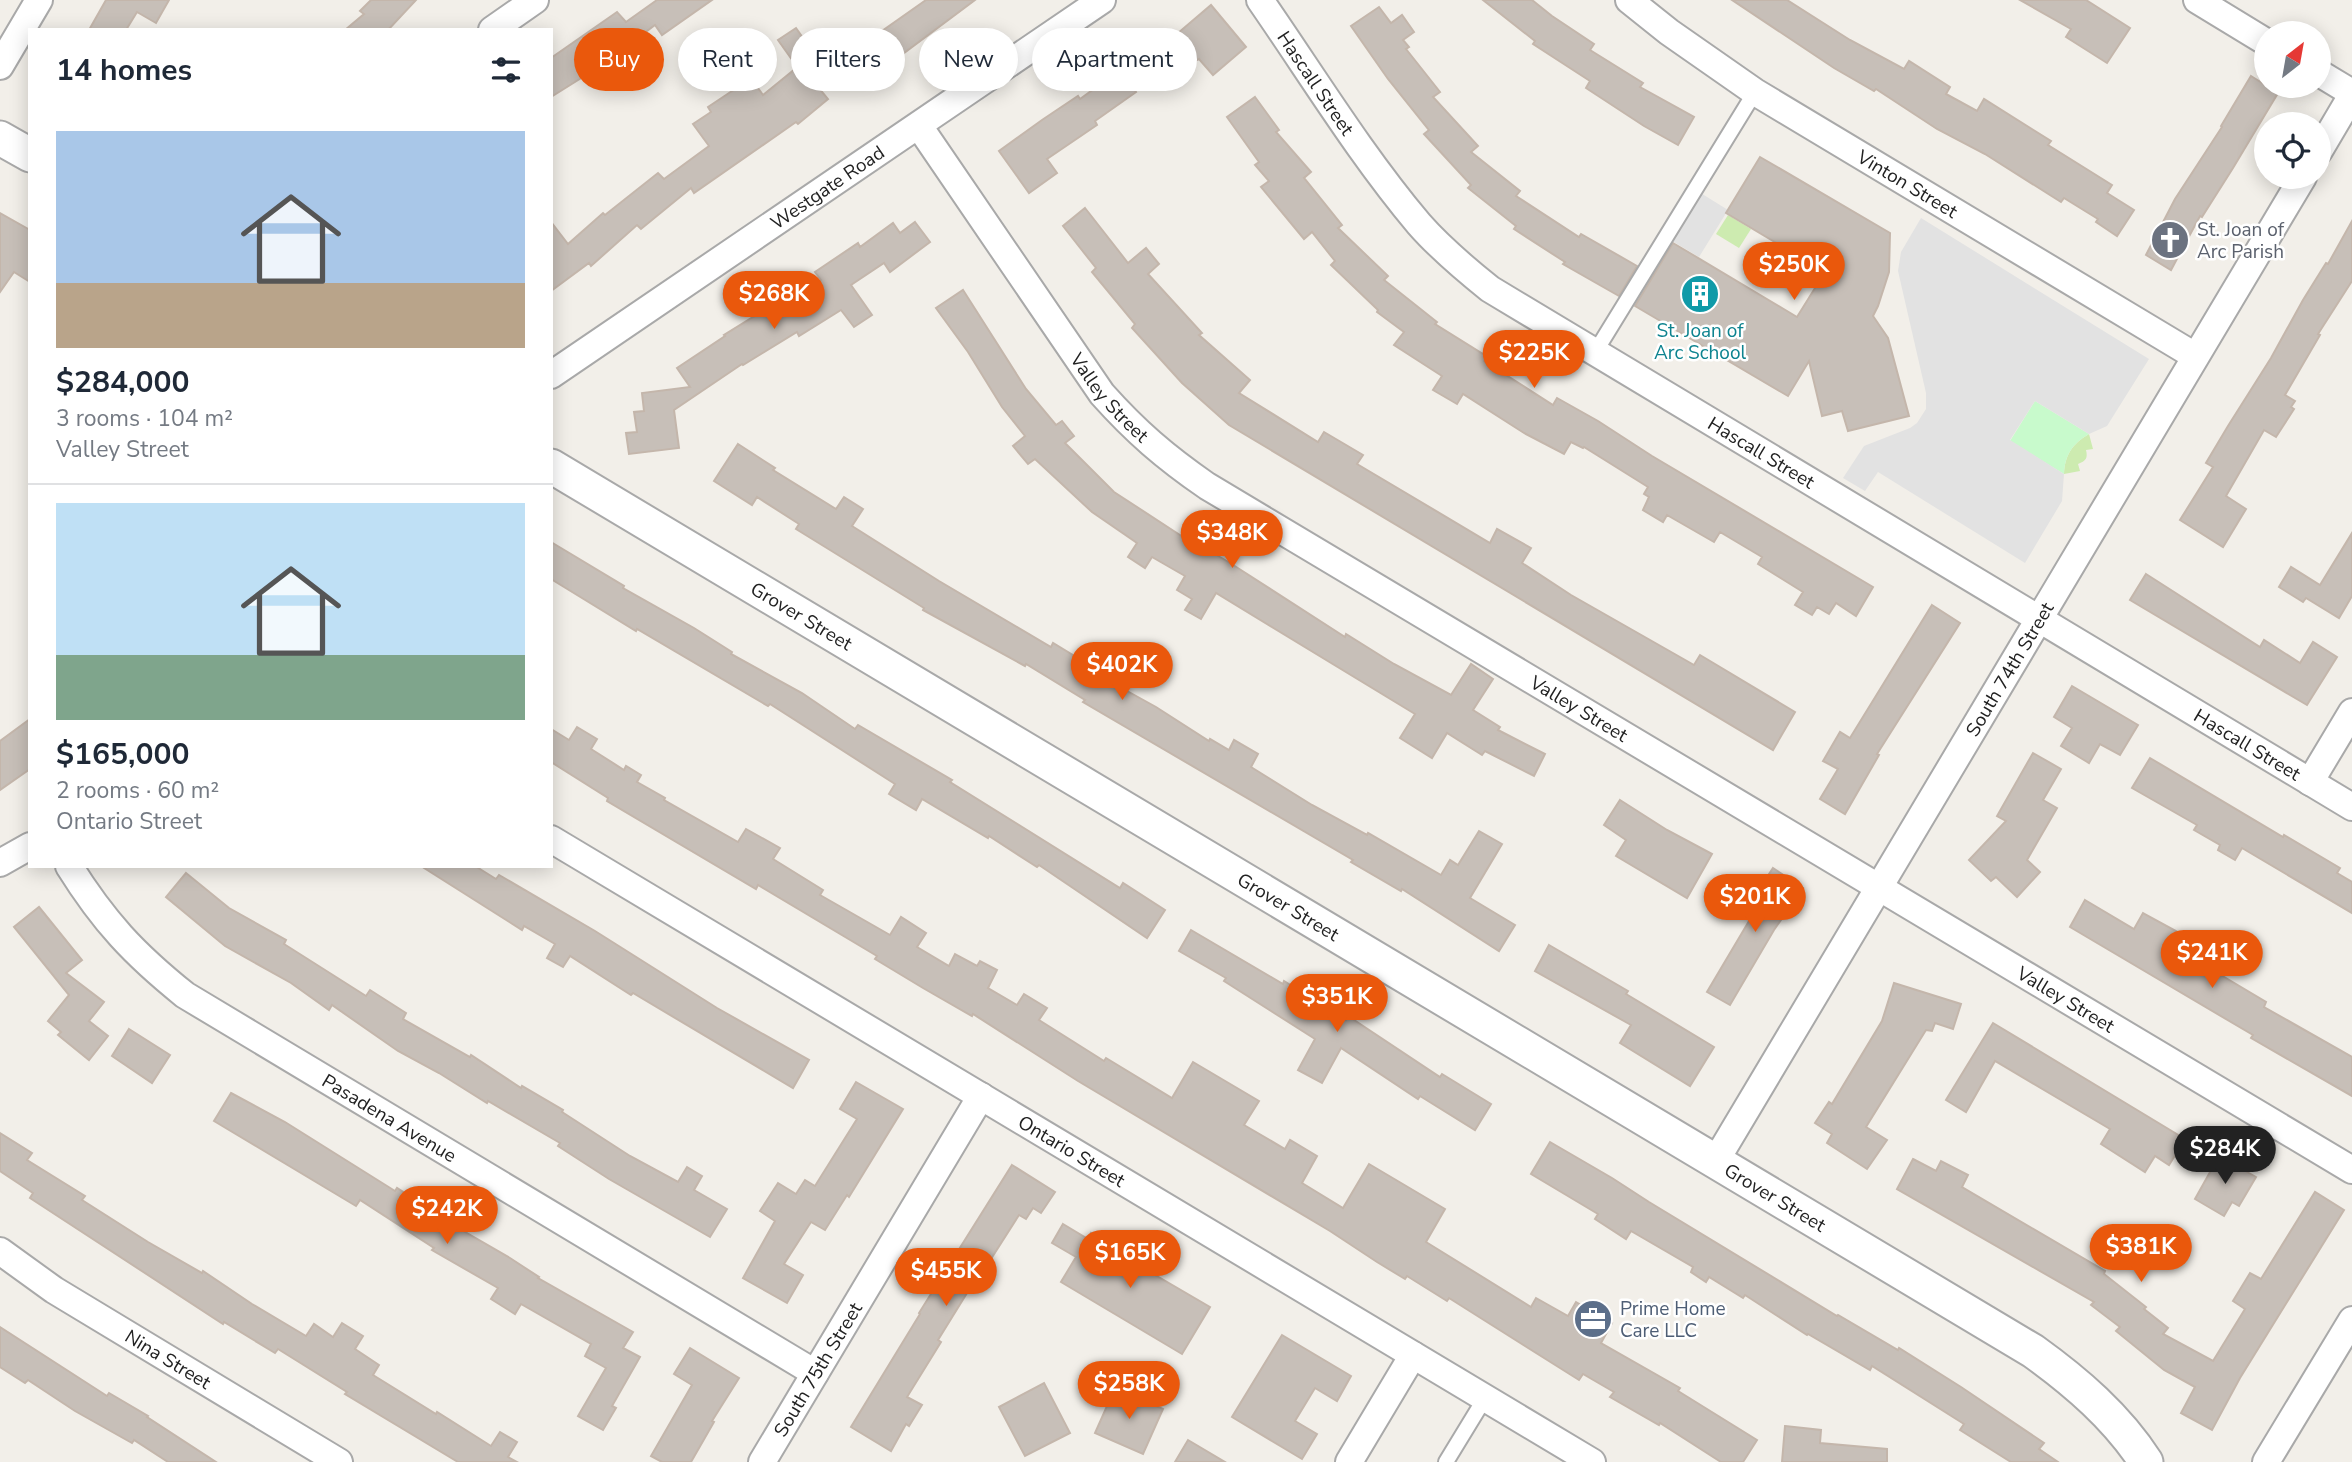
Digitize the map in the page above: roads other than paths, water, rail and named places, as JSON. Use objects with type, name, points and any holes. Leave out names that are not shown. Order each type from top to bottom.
[{"type":"street","points":[[0,66],[39,0]]},
{"type":"street","points":[[495,28],[535,0]]},
{"type":"street","name":"Westgate Road","points":[[553,374],[1102,0]]},
{"type":"street","name":"Hascall Street","points":[[1260,0],[1381,177],[1420,226],[1490,289],[1594,354],[2352,807]]},
{"type":"street","name":"Vinton Street","points":[[1629,0],[1669,32],[1755,92],[2195,356]]},
{"type":"street","points":[[2197,0],[2254,35]]},
{"type":"street","points":[[2331,81],[2352,94],[2331,130]]},
{"type":"street","name":"Valley Street","points":[[919,126],[1102,394],[1131,426],[1164,456],[1206,486],[2352,1170]]},
{"type":"street","points":[[0,138],[28,154]]},
{"type":"street","name":"South 74th Street","points":[[1715,1162],[2296,189]]},
{"type":"street","name":"Grover Street","points":[[553,467],[2033,1351],[2083,1389],[2146,1462]]},
{"type":"street","points":[[2310,782],[2352,712]]},
{"type":"street","name":"Ontario Street","points":[[553,840],[1592,1462]]},
{"type":"street","points":[[0,863],[28,847]]},
{"type":"street","name":"Pasadena Avenue","points":[[70,868],[110,926],[147,965],[185,995],[815,1373]]},
{"type":"street","name":"South 75th Street","points":[[762,1462],[981,1096]]},
{"type":"street","name":"Nina Street","points":[[0,1251],[54,1290],[339,1462]]},
{"type":"street","points":[[2266,1462],[2352,1320]]},
{"type":"street","points":[[1349,1462],[1413,1355]]},
{"type":"lane","points":[[1594,354],[1755,92]]},
{"type":"lane","points":[[1446,1462],[1485,1398]]},
{"type":"place","name":"St. Joan of Arc Parish","points":[[2170,240]]},
{"type":"place","name":"St. Joan of Arc School","points":[[1700,294]]},
{"type":"place","name":"Prime Home Care LLC","points":[[1593,1319]]}]
